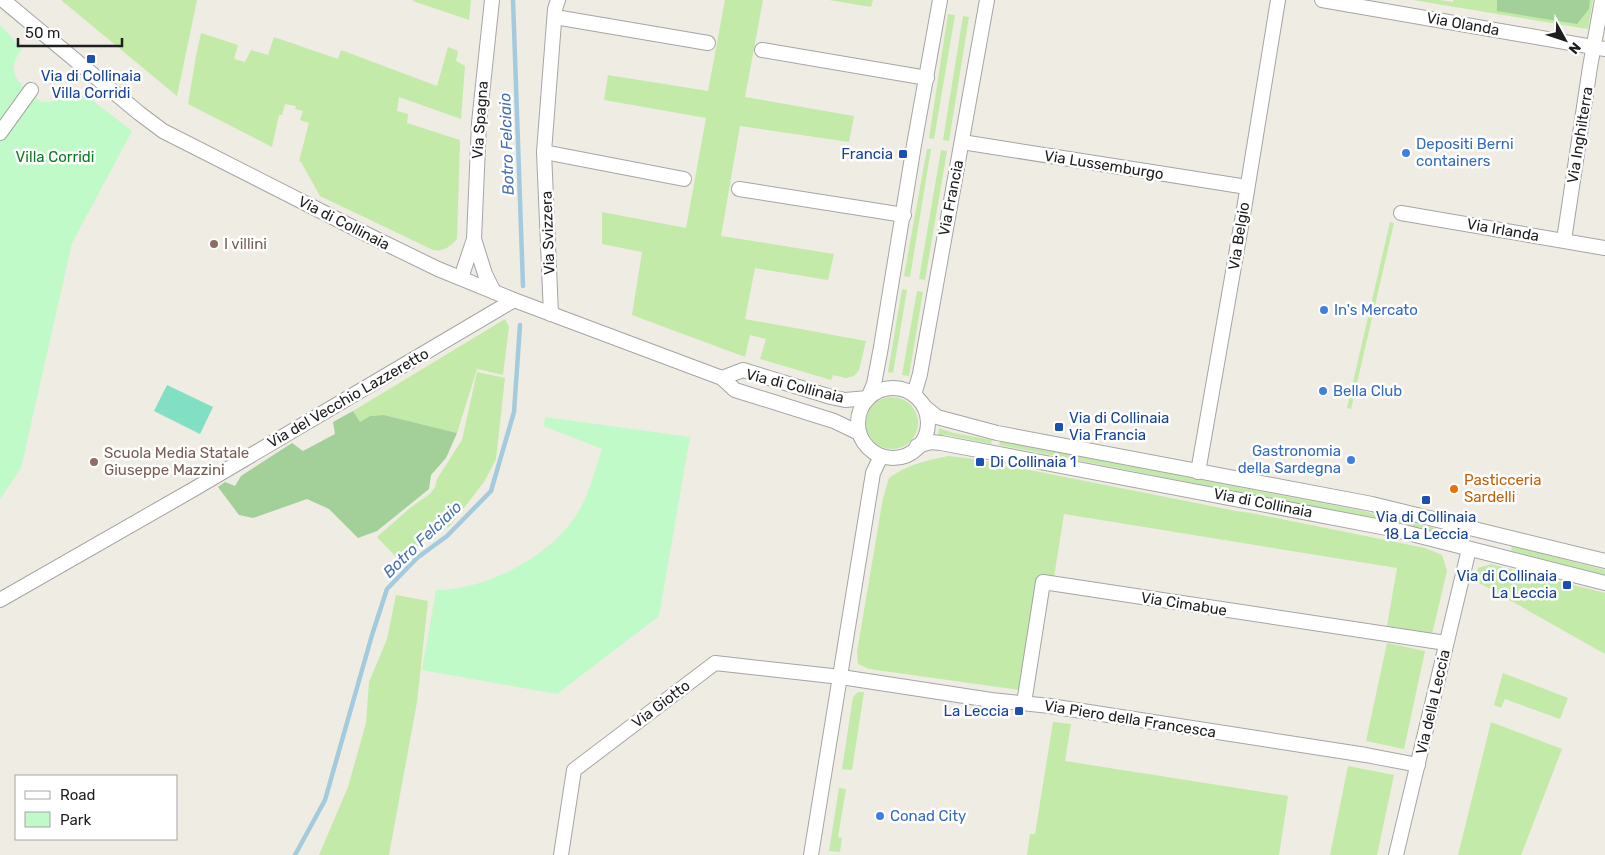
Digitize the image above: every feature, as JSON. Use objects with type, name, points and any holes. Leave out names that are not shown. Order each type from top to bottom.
[{"type":"street","name":"Via di Collinaia","points":[[3,0],[132,108],[163,131],[366,234],[494,292],[722,378],[735,390],[834,421],[859,433]]},
{"type":"street","name":"Via Spagna","points":[[461,278],[474,240],[478,123],[492,0]]},
{"type":"street","name":"Via Svizzera","points":[[551,314],[544,152],[558,0]]},
{"type":"street","points":[[868,398],[885,390],[895,389],[904,390],[914,396],[924,406],[928,419],[925,437],[917,446],[901,457],[881,456],[871,450],[864,442],[859,433],[858,415],[874,384],[940,0]]},
{"type":"street","name":"Via Francia","points":[[914,396],[920,374],[986,0]]},
{"type":"street","name":"Via Belgio","points":[[1198,472],[1278,0]]},
{"type":"street","name":"Via Olanda","points":[[1322,0],[1599,48]]},
{"type":"street","name":"Via Inghilterra","points":[[1564,240],[1599,48],[1602,0]]},
{"type":"street","points":[[555,17],[708,43]]},
{"type":"street","points":[[762,50],[927,78]]},
{"type":"street","points":[[0,133],[31,90]]},
{"type":"street","name":"Via Lussemburgo","points":[[962,142],[1247,187]]},
{"type":"street","points":[[544,152],[684,180]]},
{"type":"street","points":[[739,189],[904,215]]},
{"type":"street","name":"Via Irlanda","points":[[1402,213],[1605,248]]},
{"type":"street","name":"Via Spagna","points":[[474,240],[485,274],[494,292]]},
{"type":"street","name":"Via del Vecchio Lazzeretto","points":[[0,600],[194,489],[514,300]]},
{"type":"street","name":"Via di Collinaia","points":[[722,378],[743,370],[831,397],[845,400],[868,398]]},
{"type":"street","name":"Via di Collinaia","points":[[924,406],[937,417],[998,433],[1372,504],[1605,561]]},
{"type":"street","name":"Via di Collinaia","points":[[917,446],[930,442],[941,443],[1321,514],[1392,529],[1605,583]]},
{"type":"street","points":[[811,855],[873,473],[881,456]]},
{"type":"street","name":"Via della Leccia","points":[[1396,855],[1469,549]]},
{"type":"street","name":"Via Cimabue","points":[[1024,703],[1043,582],[1446,643]]},
{"type":"street","name":"Via Giotto","points":[[561,855],[574,770],[715,663],[841,677]]},
{"type":"street","name":"Via Piero della Francesca","points":[[841,677],[1350,752],[1418,765]]},
{"type":"green space","points":[[61,0],[197,0],[177,96]]},
{"type":"green space","points":[[471,0],[469,20],[413,1]]},
{"type":"green space","points":[[725,0],[763,0],[745,97],[854,116],[849,142],[740,126],[721,236],[834,254],[828,280],[755,268],[745,319],[866,341],[859,370],[854,376],[846,378],[833,375],[831,380],[760,359],[766,339],[750,335],[745,357],[632,315],[642,252],[602,244],[602,212],[686,228],[706,118],[604,100],[608,75],[708,91]]},
{"type":"green space","points":[[829,0],[873,0],[871,7]]},
{"type":"green space","points":[[1413,0],[1453,2],[1453,0],[1497,0],[1497,11],[1589,9],[1590,0],[1593,0],[1588,29]]},
{"type":"green space","points":[[1497,0],[1590,0],[1589,9],[1577,24],[1497,11]]},
{"type":"green space","points":[[948,14],[955,15],[934,139],[929,138]]},
{"type":"green space","points":[[963,16],[969,17],[949,141],[943,140]]},
{"type":"green space","name":"Villa Corridi","points":[[0,25],[22,49],[16,58],[14,66],[17,79],[42,102],[64,97],[76,88],[132,131],[72,243],[21,468],[0,499]]},
{"type":"green space","points":[[201,33],[238,45],[234,59],[245,62],[251,50],[268,55],[274,37],[338,59],[341,50],[437,86],[448,47],[458,51],[456,61],[465,66],[461,119],[399,97],[397,111],[408,114],[407,123],[460,140],[457,239],[446,248],[433,250],[320,196],[299,161],[309,123],[300,120],[303,111],[295,109],[296,106],[285,104],[282,115],[279,115],[272,147],[188,104]]},
{"type":"green space","points":[[927,149],[931,149],[910,277],[904,276]]},
{"type":"green space","points":[[941,150],[947,151],[925,280],[919,279]]},
{"type":"green space","points":[[1390,222],[1394,223],[1351,409],[1347,408]]},
{"type":"green space","points":[[902,289],[907,290],[893,373],[888,372]]},
{"type":"green space","points":[[917,291],[923,292],[909,376],[902,375]]},
{"type":"green space","points":[[505,319],[509,327],[503,375],[477,369],[457,433],[384,415],[370,416],[360,422],[353,411]]},
{"type":"green space","points":[[477,372],[505,378],[496,459],[484,482],[449,527],[435,532],[400,561],[377,537],[410,508],[430,494],[435,487],[437,479],[462,440]]},
{"type":"green space","points":[[167,385],[213,407],[200,434],[154,411]]},
{"type":"green space","points":[[892,397],[902,399],[910,405],[916,413],[918,423],[916,433],[910,441],[902,447],[892,449],[882,447],[874,441],[868,433],[866,423],[868,413],[874,405],[882,399]]},
{"type":"green space","points":[[353,411],[360,422],[370,416],[384,415],[457,433],[446,458],[431,475],[429,489],[377,531],[358,538],[329,509],[307,499],[253,518],[239,515],[218,487],[225,482],[235,486],[241,476],[292,443],[303,451],[335,434],[333,422]]},
{"type":"green space","points":[[545,417],[690,437],[659,616],[557,694],[422,670],[436,590],[475,584],[515,568],[534,557],[565,530],[585,499],[602,449],[544,426]]},
{"type":"green space","points":[[939,428],[954,433],[992,440],[991,444],[938,435]]},
{"type":"green space","points":[[1000,441],[1363,511],[1459,534],[1460,539],[1361,516],[999,445]]},
{"type":"green space","points":[[948,456],[975,459],[1425,548],[1442,555],[1447,571],[1432,634],[1387,626],[1397,568],[1064,514],[1054,577],[1038,576],[1019,690],[869,669],[858,664],[857,652],[883,498],[889,478],[910,466]]},
{"type":"green space","points":[[1512,546],[1605,570],[1605,575],[1511,551]]},
{"type":"green space","points":[[1491,564],[1605,593],[1605,654],[1474,580],[1478,568]]},
{"type":"green space","points":[[396,595],[428,601],[417,702],[389,855],[319,855],[348,787],[366,723],[369,682],[387,639]]},
{"type":"green space","points":[[1387,643],[1425,651],[1404,749],[1366,741]]},
{"type":"green space","points":[[1503,673],[1568,698],[1560,719],[1505,699],[1501,708],[1494,705]]},
{"type":"green space","points":[[858,692],[864,692],[852,770],[842,769],[853,697]]},
{"type":"green space","points":[[1053,722],[1071,724],[1065,761],[1288,796],[1279,855],[1027,855],[1030,834],[1035,834]]},
{"type":"green space","points":[[1491,722],[1562,749],[1521,855],[1458,855]]},
{"type":"green space","points":[[1348,766],[1394,775],[1377,855],[1330,855]]},
{"type":"green space","points":[[839,788],[846,789],[838,837],[842,838],[840,852],[829,851]]},
{"type":"waterway","name":"Botro Felciaio","points":[[513,0],[523,286]]},
{"type":"waterway","name":"Botro Felciaio","points":[[295,855],[325,800],[387,589],[417,558],[447,536],[491,491],[514,412],[520,325]]},
{"type":"place","name":"Via di Collinaia Villa Corridi","points":[[91,59]]},
{"type":"place","name":"Depositi Berni containers","points":[[1406,153]]},
{"type":"place","name":"Francia","points":[[903,154]]},
{"type":"place","name":"I villini","points":[[214,244]]},
{"type":"place","name":"In's Mercato","points":[[1324,310]]},
{"type":"place","name":"Bella Club","points":[[1323,391]]},
{"type":"place","name":"Via di Collinaia Via Francia","points":[[1059,427]]},
{"type":"place","name":"Gastronomia della Sardegna","points":[[1351,460]]},
{"type":"place","name":"Scuola Media Statale Giuseppe Mazzini","points":[[94,462]]},
{"type":"place","name":"Di Collinaia 1","points":[[980,462]]},
{"type":"place","name":"Pasticceria Sardelli","points":[[1454,489]]},
{"type":"place","name":"Via di Collinaia 18 La Leccia","points":[[1426,500]]},
{"type":"place","name":"Via di Collinaia La Leccia","points":[[1567,585]]},
{"type":"place","name":"La Leccia","points":[[1019,711]]},
{"type":"place","name":"Conad City","points":[[880,816]]}]
